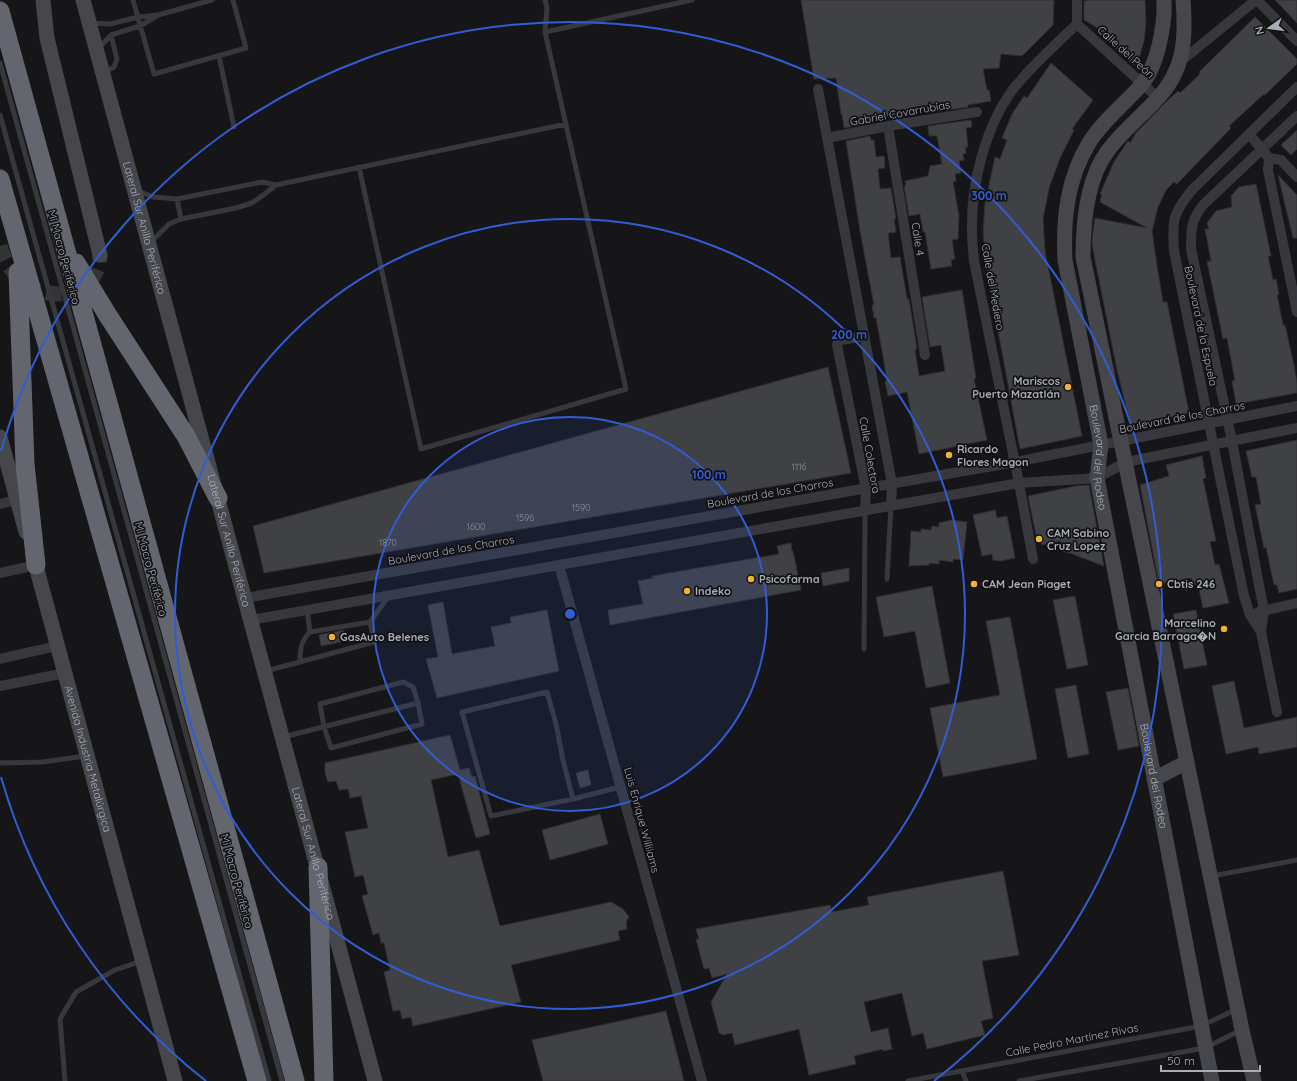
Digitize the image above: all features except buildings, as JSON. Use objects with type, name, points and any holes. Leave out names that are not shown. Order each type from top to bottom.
[{"type":"highway","points":[[0,11],[295,1081]]},
{"type":"highway","points":[[0,179],[257,1081]]},
{"type":"highway","points":[[17,243],[25,464],[36,565]]},
{"type":"highway","points":[[64,244],[107,314],[186,436],[218,498]]},
{"type":"highway","points":[[318,868],[324,1081]]},
{"type":"street","points":[[43,0],[48,38],[100,255]]},
{"type":"street","name":"Lateral Sur Anillo Periférico","points":[[83,0],[375,1081]]},
{"type":"street","points":[[1077,0],[1077,24]]},
{"type":"street","name":"Boulevard del Rodeo","points":[[1164,0],[1160,40],[1154,62],[1142,83],[1099,128],[1081,157],[1074,174],[1068,195],[1065,215],[1065,260],[1101,445],[1096,478],[1212,1081]]},
{"type":"street","name":"Boulevard del Rodeo","points":[[1183,0],[1185,29],[1180,62],[1172,79],[1158,98],[1121,134],[1106,153],[1096,173],[1084,215],[1083,257],[1122,441],[1210,876],[1254,1081]]},
{"type":"street","points":[[1257,0],[1297,41]]},
{"type":"street","name":"Boulevard del Rodeo","points":[[1180,62],[1257,0]]},
{"type":"street","name":"Calle del Peón","points":[[1077,24],[1158,98]]},
{"type":"street","name":"Calle del Mediero","points":[[1032,559],[1015,462],[974,260],[972,231],[973,200],[978,170],[986,143],[998,115],[1011,91],[1046,52],[1077,24]]},
{"type":"street","name":"Boulevard de la Espuela","points":[[1261,632],[1250,615],[1244,596],[1174,251],[1173,230],[1175,215],[1181,204],[1192,190],[1297,87]]},
{"type":"street","name":"Calle Colectora","points":[[818,90],[892,484],[891,506]]},
{"type":"street","name":"Gabriel Covarrubias","points":[[827,138],[888,126],[977,112]]},
{"type":"street","name":"Boulevard de la Espuela","points":[[1261,632],[1264,610],[1228,420],[1192,249],[1191,232],[1194,217],[1203,205],[1297,116]]},
{"type":"street","name":"Calle 4","points":[[888,126],[925,355]]},
{"type":"street","points":[[1249,134],[1269,158],[1268,170],[1297,312]]},
{"type":"street","points":[[1269,158],[1281,160],[1297,177]]},
{"type":"street","name":"Calle Colectora","points":[[864,336],[841,340],[838,341],[837,345],[866,489],[865,511]]},
{"type":"street","name":"Boulevard de los Charros","points":[[245,598],[1015,462],[1297,406]]},
{"type":"street","points":[[251,620],[1019,484],[1096,478],[1126,462],[1297,428]]},
{"type":"street","name":"Avenida Industria Metalúrgica","points":[[0,437],[176,1081]]},
{"type":"street","points":[[0,504],[17,500]]},
{"type":"street","points":[[0,573],[36,565]]},
{"type":"street","name":"Luis Enrique Williiams","points":[[559,565],[702,1081]]},
{"type":"street","points":[[1250,615],[1264,610],[1297,603]]},
{"type":"street","points":[[1261,632],[1277,712]]},
{"type":"street","points":[[0,659],[57,646]]},
{"type":"street","points":[[0,686],[65,673]]},
{"type":"street","points":[[1154,779],[1187,762]]},
{"type":"lane","points":[[133,0],[154,74],[246,48],[233,0]]},
{"type":"lane","points":[[89,22],[110,24],[138,17],[158,15],[212,0]]},
{"type":"lane","points":[[358,167],[421,449],[626,389],[545,32],[547,8],[545,0]]},
{"type":"lane","points":[[545,32],[692,0]]},
{"type":"lane","points":[[96,51],[110,35],[140,26],[158,15]]},
{"type":"lane","points":[[102,74],[114,67],[117,59],[110,35]]},
{"type":"lane","points":[[219,56],[234,126]]},
{"type":"lane","name":"Mi Macro Periférico","points":[[0,63],[282,1081]]},
{"type":"lane","name":"Mi Macro Periférico","points":[[0,115],[269,1081]]},
{"type":"lane","points":[[134,190],[153,196],[177,199],[262,182],[276,185],[566,124]]},
{"type":"lane","points":[[148,245],[170,224],[181,219],[236,208],[252,203],[276,185]]},
{"type":"lane","points":[[177,199],[181,219]]},
{"type":"lane","points":[[887,579],[891,506]]},
{"type":"lane","name":"Calle Colectora","points":[[864,649],[865,511]]},
{"type":"lane","points":[[300,662],[300,648],[304,638],[310,632],[370,622],[389,595]]},
{"type":"lane","points":[[307,610],[310,632]]},
{"type":"lane","points":[[265,672],[374,642],[370,622]]},
{"type":"lane","points":[[403,682],[413,687],[418,703],[422,724],[331,748],[324,727],[320,704],[403,682]]},
{"type":"lane","points":[[573,799],[547,692],[462,712],[491,816],[573,799],[620,787]]},
{"type":"lane","points":[[283,737],[418,703]]},
{"type":"lane","points":[[0,763],[43,762],[87,755]]},
{"type":"lane","points":[[1210,876],[1297,860]]},
{"type":"lane","points":[[65,1081],[60,1019],[76,992],[115,970],[143,961]]},
{"type":"lane","name":"Calle Pedro Martínez Rivas","points":[[908,1081],[1201,1026],[1238,1009]]},
{"type":"lane","points":[[1019,1081],[1205,1048],[1242,1030]]},
{"type":"lane","points":[[962,1071],[966,1081]]},
{"type":"tunnel","points":[[0,246],[8,264],[21,280],[32,288],[57,294],[70,293],[81,288],[91,280],[97,269],[100,255]]},
{"type":"place","name":"Mariscos Puerto Mazatlán","points":[[1068,387]]},
{"type":"place","name":"Ricardo Flores Magon","points":[[949,455]]},
{"type":"place","name":"CAM Sabino Cruz Lopez","points":[[1039,539]]},
{"type":"place","name":"Psicofarma","points":[[751,579]]},
{"type":"place","name":"CAM Jean Piaget","points":[[974,584]]},
{"type":"place","name":"Cbtis 246","points":[[1159,584]]},
{"type":"place","name":"Indeko","points":[[687,591]]},
{"type":"place","name":"Marcelino Garcia Barraga�N","points":[[1224,629]]},
{"type":"place","name":"GasAuto Belenes","points":[[332,637]]}]
